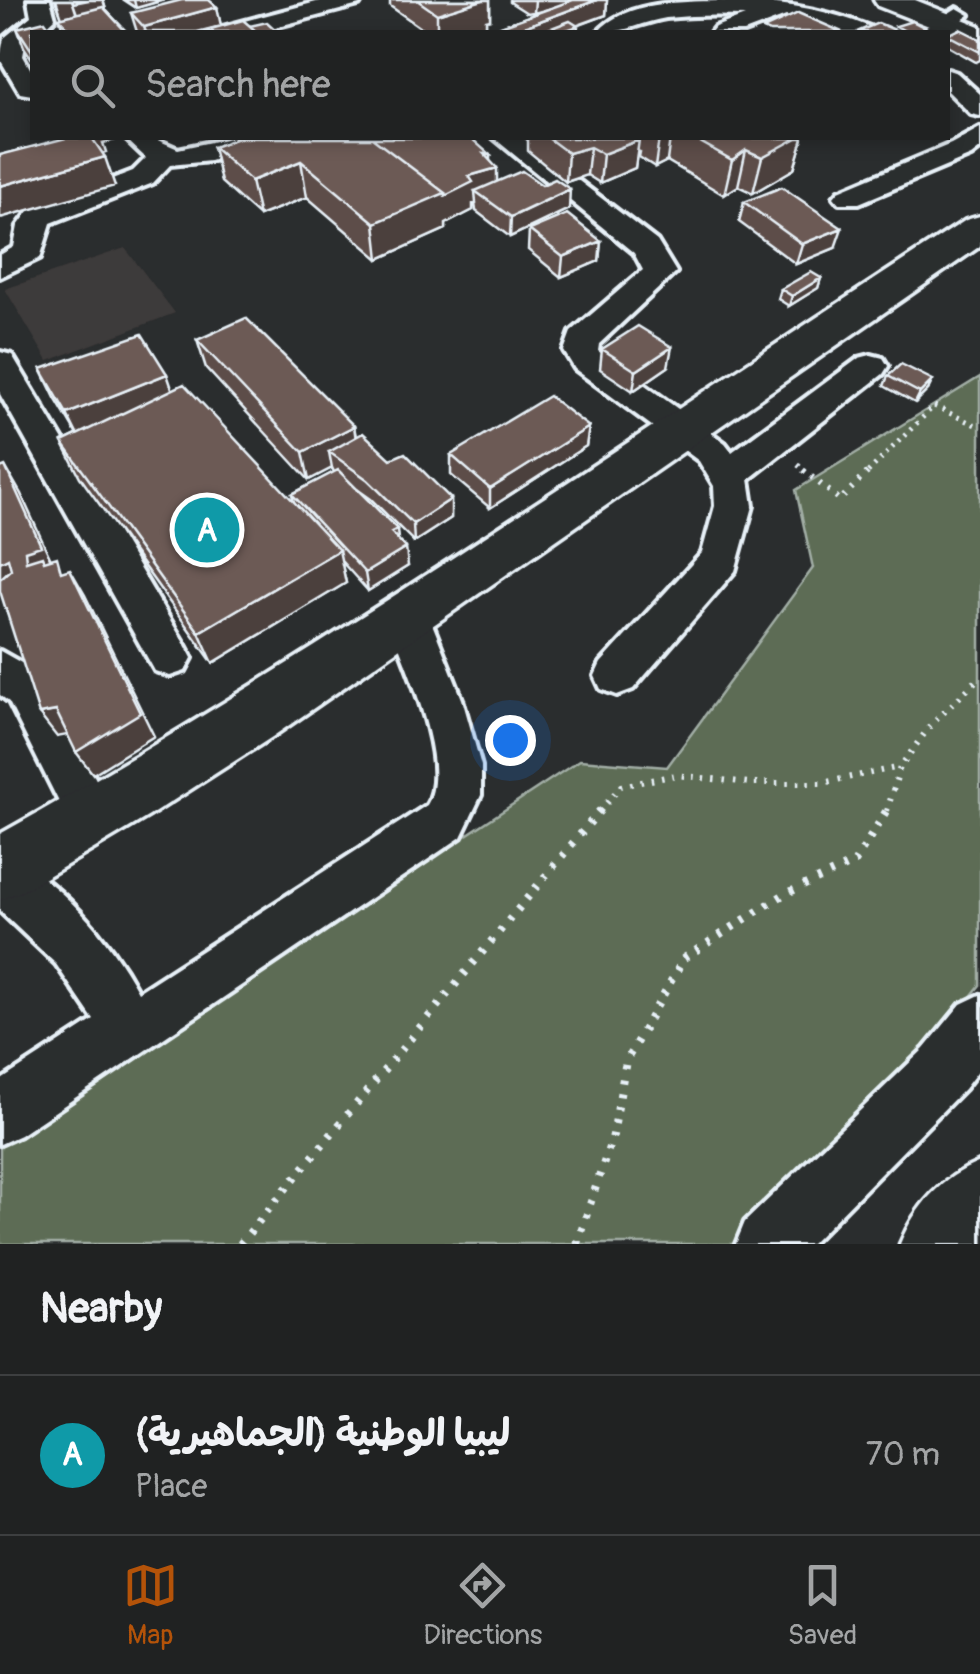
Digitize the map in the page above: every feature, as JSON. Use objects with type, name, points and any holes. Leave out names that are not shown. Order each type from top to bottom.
[{"type":"main road","points":[[889,0],[954,22]]},
{"type":"main road","points":[[918,0],[980,37]]},
{"type":"main road","points":[[0,869],[282,702],[680,428],[980,228]]},
{"type":"main road","points":[[940,1244],[980,1201]]},
{"type":"street","points":[[0,96],[30,87],[10,56],[13,43],[42,18],[39,0]]},
{"type":"street","points":[[237,30],[339,1]]},
{"type":"street","points":[[727,30],[784,9]]},
{"type":"street","points":[[614,30],[636,18],[668,11],[784,9],[824,17],[857,30]]},
{"type":"street","points":[[950,80],[980,108]]},
{"type":"street","points":[[140,140],[151,152],[163,156],[194,156],[249,140]]},
{"type":"street","points":[[517,140],[646,248],[660,272],[583,340],[580,351],[588,362],[712,452],[729,474],[734,506],[721,560],[617,676]]},
{"type":"street","points":[[849,197],[963,141]]},
{"type":"street","points":[[0,268],[29,251],[31,230],[40,217],[143,177],[163,156]]},
{"type":"street","points":[[0,363],[170,658]]},
{"type":"street","points":[[729,474],[871,366]]},
{"type":"street","points":[[0,1114],[444,821],[458,796],[457,769],[438,696],[408,616]]},
{"type":"street","points":[[0,670],[26,688],[92,818]]},
{"type":"street","points":[[0,878],[64,930],[93,966],[129,1030]]},
{"type":"street","points":[[768,1244],[944,1070],[980,1022]]},
{"type":"path","points":[[768,443],[840,500],[934,406],[980,427]]},
{"type":"path","points":[[578,1244],[613,1136],[626,1060],[684,958],[784,895],[855,862],[878,830],[895,795],[900,767],[930,726],[980,677]]},
{"type":"path","points":[[240,1244],[621,786],[676,775],[749,783],[822,782],[900,767]]},
{"type":"shaded area","points":[[125,248],[175,313],[48,361],[5,289]]},
{"type":"green space","points":[[980,377],[980,985],[840,1161],[737,1244],[0,1244],[0,1143],[580,760],[667,767],[813,568],[796,490]]},
{"type":"building","points":[[182,0],[209,0],[217,7],[144,27],[131,13]]},
{"type":"building","points":[[417,0],[483,0],[437,14]]},
{"type":"building","points":[[573,0],[597,0],[515,30],[501,26]]},
{"type":"building","points":[[103,7],[124,30],[70,30],[59,18]]},
{"type":"building","points":[[798,13],[837,30],[765,30]]},
{"type":"building","points":[[243,20],[255,30],[207,30]]},
{"type":"building","points":[[45,21],[52,30],[30,30],[30,48],[17,28]]},
{"type":"building","points":[[570,21],[578,26],[567,30],[546,30]]},
{"type":"building","points":[[912,21],[929,30],[903,30],[896,26]]},
{"type":"building","points":[[267,22],[276,30],[255,30],[250,26]]},
{"type":"building","points":[[878,23],[895,30],[862,30]]},
{"type":"building","points":[[960,29],[980,39],[980,52],[950,36]]},
{"type":"building","points":[[58,140],[93,140],[105,157],[0,186],[0,155]]},
{"type":"building","points":[[232,140],[375,140],[445,193],[375,223],[301,161],[251,181],[213,147]]},
{"type":"building","points":[[375,140],[473,140],[490,155],[484,154],[497,168],[469,176],[473,182],[445,193]]},
{"type":"building","points":[[551,140],[639,140],[603,154],[590,147],[568,153]]},
{"type":"building","points":[[697,140],[793,140],[762,157],[746,150],[732,160]]},
{"type":"building","points":[[522,171],[542,185],[555,179],[570,189],[511,217],[475,191]]},
{"type":"building","points":[[782,187],[842,228],[802,244],[744,202]]},
{"type":"building","points":[[567,214],[601,241],[563,257],[529,230]]},
{"type":"building","points":[[811,272],[821,278],[792,296],[781,289]]},
{"type":"building","points":[[246,318],[354,426],[303,452],[197,340]]},
{"type":"building","points":[[638,326],[672,347],[636,371],[602,349]]},
{"type":"building","points":[[142,334],[167,374],[67,414],[41,369]]},
{"type":"building","points":[[901,364],[933,380],[920,393],[888,376]]},
{"type":"building","points":[[184,384],[339,550],[199,632],[62,442]]},
{"type":"building","points":[[549,396],[589,427],[490,489],[451,455]]},
{"type":"building","points":[[363,433],[391,459],[405,453],[451,499],[413,524],[368,480],[329,452]]},
{"type":"building","points":[[5,466],[41,546],[25,551],[26,561],[57,557],[61,572],[70,569],[140,713],[76,752],[56,711],[39,714],[0,591],[0,579],[11,569],[8,558],[0,562],[0,468]]},
{"type":"building","points":[[338,470],[397,529],[391,532],[406,548],[365,573],[292,494]]},
{"type":"place","name":"ليبيا الوطنية (الجماهيرية)","points":[[207,530]]}]
